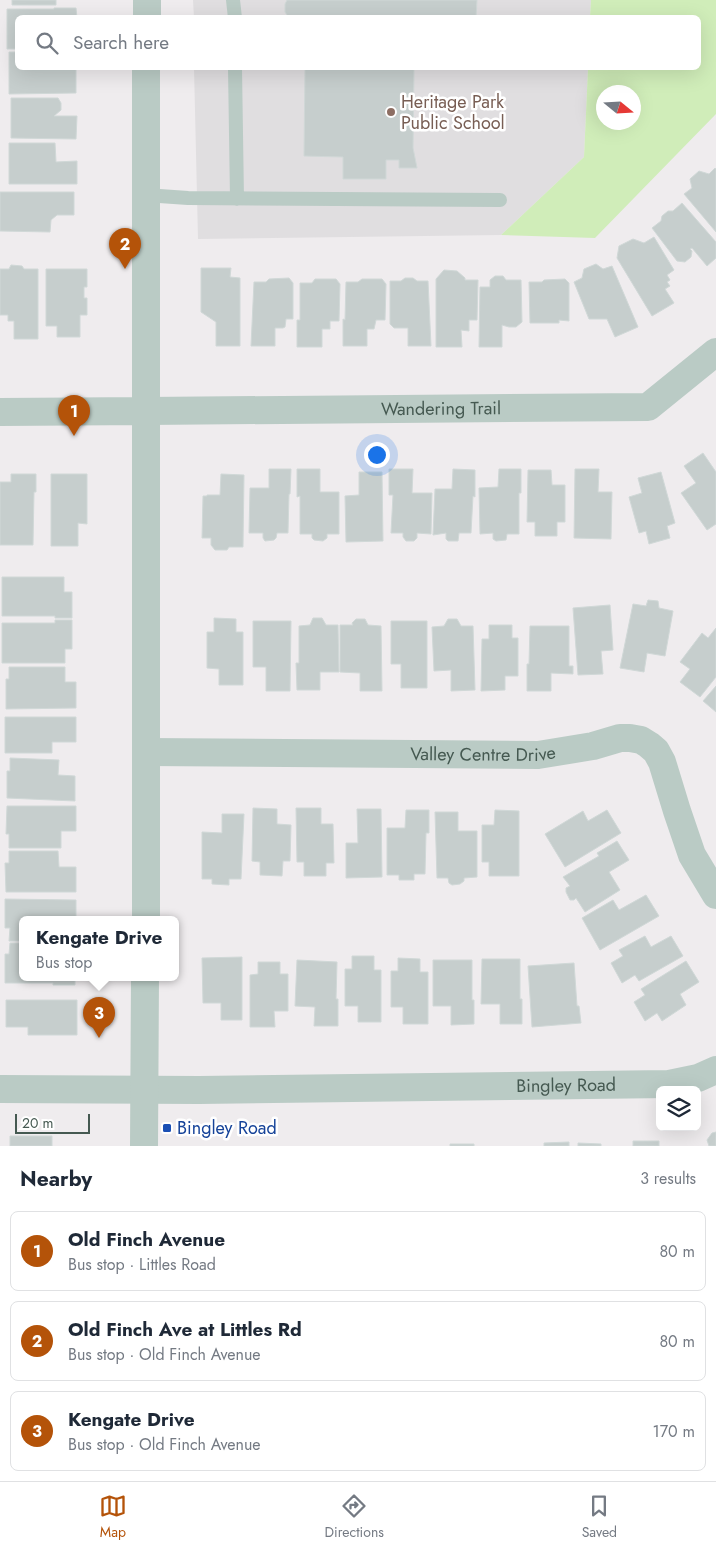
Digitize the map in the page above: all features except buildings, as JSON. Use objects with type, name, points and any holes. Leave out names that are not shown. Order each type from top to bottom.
[{"type":"street","points":[[147,0],[147,15]]},
{"type":"street","points":[[146,70],[146,916]]},
{"type":"street","name":"Wandering Trail","points":[[0,412],[648,407],[716,352]]},
{"type":"street","name":"Valley Centre Drive","points":[[147,752],[538,755],[593,746],[620,738],[642,740],[656,751],[662,762],[692,855],[716,896]]},
{"type":"street","points":[[144,1146],[145,981]]},
{"type":"street","name":"Bingley Road","points":[[0,1089],[199,1090],[669,1084],[698,1078],[716,1070]]},
{"type":"lane","points":[[234,0],[234,15]]},
{"type":"lane","points":[[235,70],[237,198]]},
{"type":"lane","points":[[145,195],[188,198],[500,200]]},
{"type":"shaded area","points":[[193,0],[591,0],[590,15],[194,15]]},
{"type":"shaded area","name":"Heritage Park Public School","points":[[194,70],[588,70],[584,157],[501,235],[198,239]]},
{"type":"green space","points":[[591,0],[716,0],[716,114],[595,238],[501,235],[584,157],[588,70],[701,70],[701,15],[590,15]]},
{"type":"place","name":"Heritage Park Public School","points":[[391,112]]},
{"type":"place","name":"Old Finch Ave at Littles Rd","points":[[125,269]]},
{"type":"place","name":"Old Finch Avenue","points":[[74,436]]},
{"type":"place","name":"Kengate Drive","points":[[99,1038]]},
{"type":"place","name":"Bingley Road","points":[[167,1128]]}]
